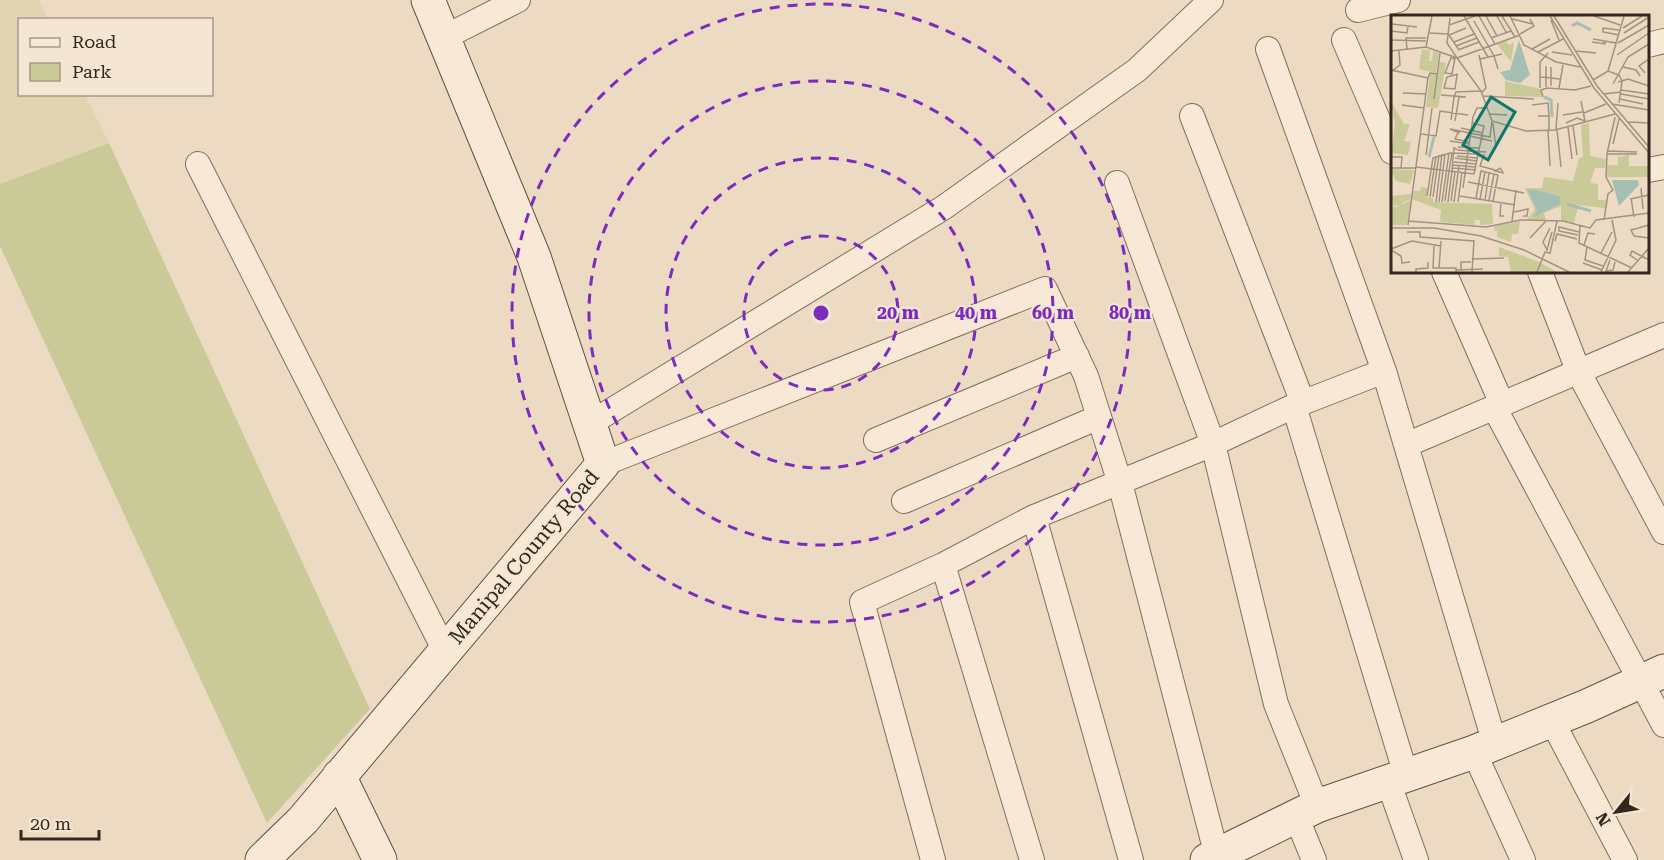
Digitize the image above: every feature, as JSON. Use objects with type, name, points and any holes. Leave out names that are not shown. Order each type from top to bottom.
[{"type":"main road","name":"Manipal County Road","points":[[262,860],[303,820],[603,464],[534,257],[428,0]]},
{"type":"main road","points":[[1214,859],[1307,811],[1485,748],[1652,676]]},
{"type":"main road","points":[[339,776],[380,860]]},
{"type":"street","points":[[443,38],[518,0]]},
{"type":"street","points":[[589,424],[943,208],[1137,70],[1211,0]]},
{"type":"street","points":[[1358,10],[1398,0]]},
{"type":"street","points":[[1344,40],[1391,150]]},
{"type":"street","points":[[1649,45],[1664,41]]},
{"type":"street","points":[[1268,49],[1384,371],[1406,445],[1485,748],[1523,860]]},
{"type":"street","points":[[1192,116],[1298,405],[1397,778],[1416,860]]},
{"type":"street","points":[[198,164],[445,651]]},
{"type":"street","points":[[1649,170],[1664,167]]},
{"type":"street","points":[[1117,183],[1213,444],[1276,704],[1307,811],[1314,860]]},
{"type":"street","points":[[1444,273],[1498,405],[1652,676],[1664,724]]},
{"type":"street","points":[[1540,273],[1579,373],[1664,532]]},
{"type":"street","points":[[603,464],[1045,289],[1086,376],[1120,483],[1214,859]]},
{"type":"street","points":[[1406,445],[1664,335]]},
{"type":"street","points":[[876,440],[1077,356]]},
{"type":"street","points":[[933,860],[862,602],[943,565],[1034,517],[1384,371]]},
{"type":"street","points":[[904,501],[1099,417]]},
{"type":"street","points":[[1034,517],[1131,860]]},
{"type":"street","points":[[943,565],[1032,860]]},
{"type":"street","points":[[1552,720],[1625,860]]},
{"type":"shaded area","points":[[0,0],[39,0],[48,18],[18,18],[18,96],[86,96],[109,143],[0,184]]},
{"type":"green space","points":[[109,143],[370,709],[267,823],[0,246],[0,184]]}]
